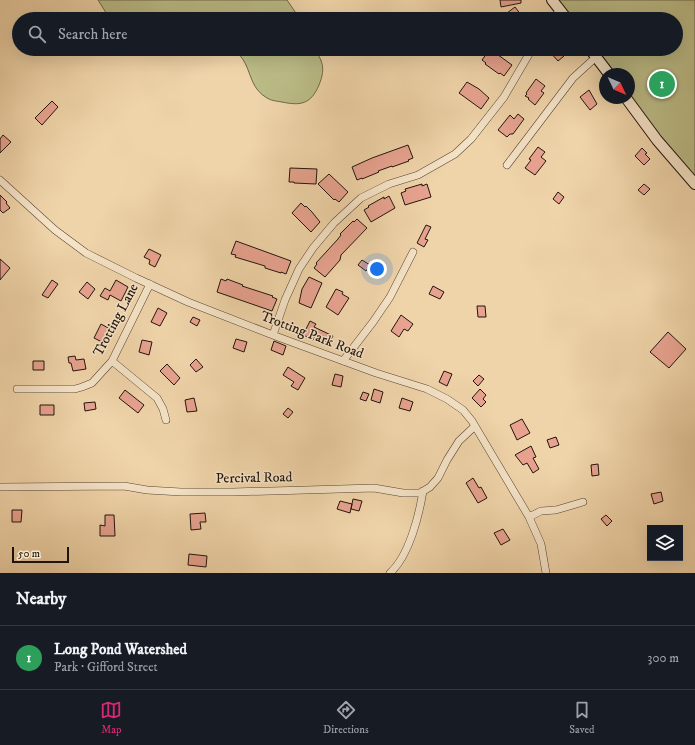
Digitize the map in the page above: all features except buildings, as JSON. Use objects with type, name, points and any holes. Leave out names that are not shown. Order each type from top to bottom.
[{"type":"main road","points":[[552,0],[560,10]]},
{"type":"main road","points":[[596,58],[604,68]]},
{"type":"main road","points":[[630,104],[657,140],[695,184]]},
{"type":"street","points":[[273,335],[285,300],[299,269],[313,248],[334,223],[361,198],[389,184],[418,175],[458,151],[471,139],[504,97],[528,56]]},
{"type":"street","points":[[507,165],[573,78],[596,58]]},
{"type":"street","name":"Trotting Park Road","points":[[0,180],[55,230],[86,252],[150,284],[188,302],[273,335],[376,373],[427,389],[447,399],[463,410],[475,426],[529,517],[541,544],[546,573]]},
{"type":"street","points":[[342,361],[373,322],[390,297],[413,252]]},
{"type":"street","name":"Trotting Lane","points":[[17,389],[75,389],[92,383],[112,361],[150,284]]},
{"type":"street","points":[[112,361],[157,398],[163,409],[166,420]]},
{"type":"street","points":[[390,573],[409,542],[416,524],[423,491],[430,487],[438,478],[459,441],[475,426]]},
{"type":"street","name":"Percival Road","points":[[0,487],[124,486],[147,490],[181,492],[374,488],[403,492],[420,493],[423,491]]},
{"type":"street","points":[[529,517],[541,511],[556,510],[583,502]]},
{"type":"green space","points":[[98,0],[287,0],[295,12],[106,12]]},
{"type":"green space","points":[[556,0],[695,0],[695,176],[676,160],[635,103],[635,68],[609,68],[600,56],[683,56],[683,12],[565,12]]},
{"type":"green space","points":[[241,56],[319,56],[322,62],[323,70],[319,85],[313,96],[305,102],[295,104],[274,101],[258,91]]},
{"type":"place","name":"Long Pond Watershed","points":[[662,84]]}]
